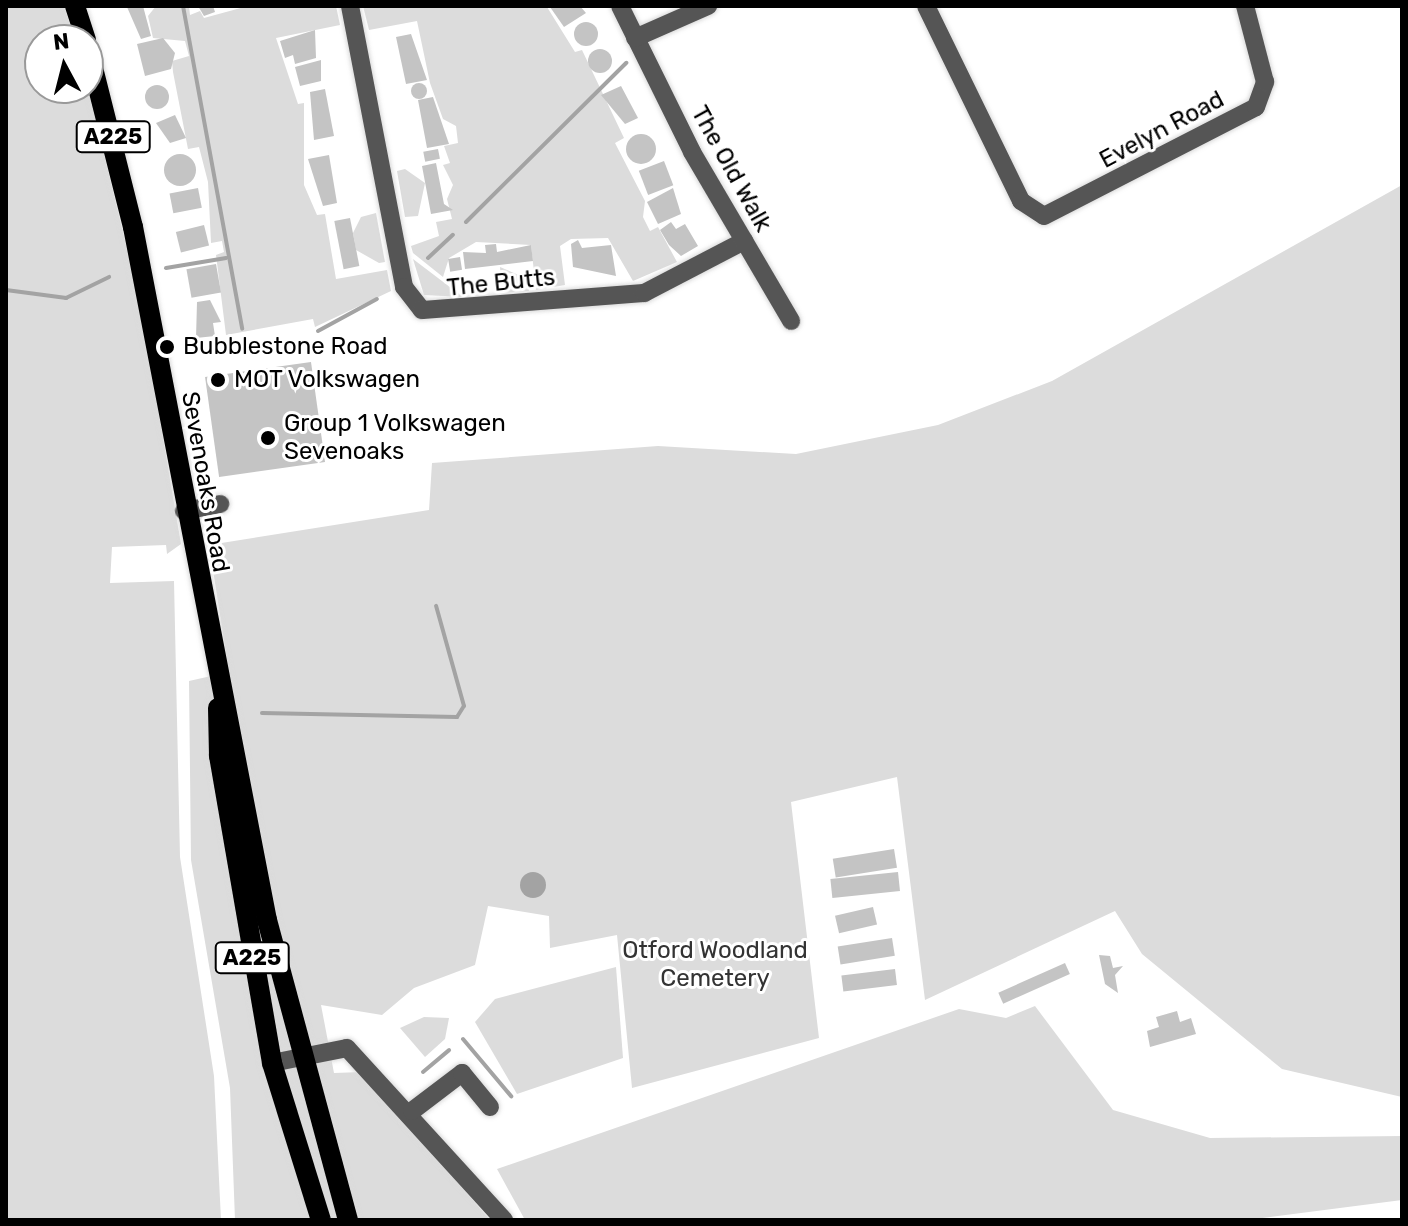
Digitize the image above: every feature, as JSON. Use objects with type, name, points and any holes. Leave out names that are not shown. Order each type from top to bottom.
[{"type":"main road","name":"Sevenoaks Road","points":[[102,104],[133,227],[218,690],[234,738],[267,920],[348,1220]]},
{"type":"main road","name":"Sevenoaks Road","points":[[218,690],[219,756],[272,1063],[321,1220]]},
{"type":"street","name":"The Butts","points":[[350,6],[404,287],[419,308],[439,314],[644,293],[744,241]]},
{"type":"street","points":[[620,6],[635,38],[708,6]]},
{"type":"street","name":"Evelyn Road","points":[[926,6],[1018,197],[1037,215],[1054,214],[1256,107],[1265,82],[1245,6]]},
{"type":"street","name":"The Old Walk","points":[[635,38],[744,241],[791,321]]},
{"type":"street","points":[[184,511],[220,504]]},
{"type":"street","points":[[272,1063],[347,1048],[412,1111],[504,1220]]},
{"type":"street","points":[[412,1111],[462,1073],[490,1107]]},
{"type":"green space","points":[[6,6],[64,6],[70,24],[24,24],[24,104],[92,104],[140,303],[181,544],[167,554],[166,545],[112,547],[110,583],[174,581],[180,857],[214,1076],[221,1220],[6,1220]]},
{"type":"green space","points":[[156,6],[189,6],[190,15],[200,11],[204,18],[248,6],[336,6],[340,25],[276,38],[298,104],[304,103],[304,185],[317,215],[325,214],[336,279],[387,270],[391,291],[315,327],[313,319],[226,335],[216,255],[224,252],[222,241],[211,243],[208,182],[199,147],[188,149],[173,72],[172,61],[189,56],[185,41],[153,38],[148,16]]},
{"type":"green space","points":[[363,6],[547,7],[575,52],[582,50],[624,138],[615,143],[645,201],[643,217],[650,231],[658,227],[677,262],[633,281],[608,238],[571,239],[560,246],[565,285],[536,290],[531,245],[476,242],[449,258],[443,277],[413,253],[411,246],[439,236],[436,222],[452,219],[447,199],[453,185],[443,165],[450,163],[444,146],[458,143],[456,126],[443,119],[430,83],[417,21],[369,30]]},
{"type":"green space","points":[[405,169],[425,183],[418,216],[405,217],[397,171]]},
{"type":"green space","name":"Otford Woodland Cemetery","points":[[1402,185],[1402,1097],[1282,1069],[1142,954],[1115,911],[925,1000],[897,777],[791,802],[819,1038],[632,1088],[617,935],[550,948],[549,916],[488,906],[475,965],[414,988],[382,1015],[321,1005],[334,1073],[362,1072],[490,1220],[235,1220],[230,1088],[191,860],[189,681],[229,672],[209,545],[429,510],[432,463],[658,446],[796,454],[938,425],[1052,381]]},
{"type":"green space","points":[[376,213],[385,262],[379,263],[356,250],[353,233],[361,217]]},
{"type":"green space","points":[[413,259],[463,297],[424,295]]},
{"type":"green space","points":[[500,267],[528,279],[529,291],[502,293]]},
{"type":"green space","points":[[616,967],[623,1058],[517,1094],[475,1022],[495,999]]},
{"type":"green space","points":[[1035,1006],[1113,1110],[1210,1138],[1402,1136],[1402,1200],[1247,1220],[525,1220],[497,1169],[959,1009],[1006,1018]]},
{"type":"green space","points":[[424,1017],[449,1018],[445,1039],[425,1057],[400,1028]]},
{"type":"shaded area","points":[[533,872],[542,876],[546,885],[542,894],[533,898],[524,894],[520,885],[524,876]]},
{"type":"building","points":[[143,6],[151,36],[141,39],[127,7]]},
{"type":"building","points":[[198,6],[213,6],[215,12],[204,16]]},
{"type":"building","points":[[580,6],[586,13],[564,27],[550,7]]},
{"type":"building","points":[[586,22],[597,29],[598,34],[591,45],[586,46],[575,39],[574,34],[581,23]]},
{"type":"building","points":[[315,30],[316,58],[295,64],[293,55],[285,58],[280,41]]},
{"type":"building","points":[[411,34],[427,80],[406,84],[396,37]]},
{"type":"building","points":[[163,38],[175,53],[171,69],[145,76],[137,44]]},
{"type":"building","points":[[600,49],[609,52],[612,61],[609,70],[600,73],[591,70],[588,61],[591,52]]},
{"type":"building","points":[[321,60],[321,81],[300,86],[295,67]]},
{"type":"building","points":[[419,83],[427,91],[419,99],[411,91]]},
{"type":"building","points":[[157,85],[168,92],[169,97],[162,108],[157,109],[146,102],[145,97],[152,86]]},
{"type":"building","points":[[621,86],[638,118],[625,124],[601,95]]},
{"type":"building","points":[[325,89],[334,136],[314,140],[310,92]]},
{"type":"building","points":[[433,97],[449,144],[427,148],[418,100]]},
{"type":"building","points":[[175,115],[186,138],[170,143],[156,123]]},
{"type":"building","points":[[641,134],[652,138],[656,149],[652,160],[641,164],[630,160],[626,149],[630,138]]},
{"type":"building","points":[[438,149],[440,159],[425,162],[423,152]]},
{"type":"building","points":[[180,154],[192,158],[196,170],[192,182],[180,186],[168,182],[164,170],[168,158]]},
{"type":"building","points":[[329,155],[337,203],[323,206],[308,159]]},
{"type":"building","points":[[664,161],[673,185],[648,195],[639,171]]},
{"type":"building","points":[[436,163],[444,204],[453,210],[431,214],[422,166]]},
{"type":"building","points":[[198,188],[202,208],[173,213],[170,194]]},
{"type":"building","points":[[673,188],[681,214],[658,224],[647,202]]},
{"type":"building","points":[[350,218],[359,266],[344,269],[334,221]]},
{"type":"building","points":[[671,222],[676,229],[685,224],[698,246],[681,256],[669,245],[660,230]]},
{"type":"building","points":[[204,225],[209,245],[181,252],[176,232]]},
{"type":"building","points":[[578,240],[582,248],[611,245],[616,276],[573,267],[571,244]]},
{"type":"building","points":[[496,244],[497,252],[531,245],[533,261],[465,269],[463,252],[486,253],[485,245]]},
{"type":"building","points":[[460,257],[462,270],[450,272],[448,259]]},
{"type":"building","points":[[216,264],[221,293],[191,298],[186,269]]},
{"type":"building","points":[[210,300],[221,322],[213,323],[215,336],[196,338],[197,302]]},
{"type":"building","name":"Group 1 Volkswagen Sevenoaks","points":[[311,362],[325,462],[219,477],[205,377]]},
{"type":"building","points":[[894,849],[897,868],[836,877],[833,859]]},
{"type":"building","points":[[898,872],[900,891],[832,898],[830,879]]},
{"type":"building","points":[[873,907],[877,925],[839,933],[835,916]]},
{"type":"building","points":[[892,938],[895,956],[840,964],[838,947]]},
{"type":"building","points":[[1099,955],[1110,956],[1113,968],[1123,966],[1115,975],[1118,993],[1105,984]]},
{"type":"building","points":[[1065,963],[1070,974],[1003,1004],[998,993]]},
{"type":"building","points":[[895,969],[897,985],[843,991],[841,976]]},
{"type":"building","points":[[1177,1011],[1180,1022],[1191,1018],[1196,1034],[1150,1047],[1147,1031],[1159,1027],[1156,1017]]},
{"type":"waterway","points":[[183,6],[242,329]]},
{"type":"waterway","points":[[466,222],[626,63]]},
{"type":"waterway","points":[[428,258],[453,235]]},
{"type":"waterway","points":[[166,268],[226,258]]},
{"type":"waterway","points":[[6,290],[66,298],[109,277]]},
{"type":"waterway","points":[[318,331],[377,299]]},
{"type":"waterway","points":[[262,713],[457,717],[464,706],[436,606]]},
{"type":"waterway","points":[[463,1039],[511,1096]]},
{"type":"waterway","points":[[423,1072],[449,1050]]},
{"type":"place","name":"Bubblestone Road","points":[[167,347]]},
{"type":"place","name":"MOT Volkswagen","points":[[218,380]]},
{"type":"place","name":"Group 1 Volkswagen Sevenoaks","points":[[268,438]]}]
